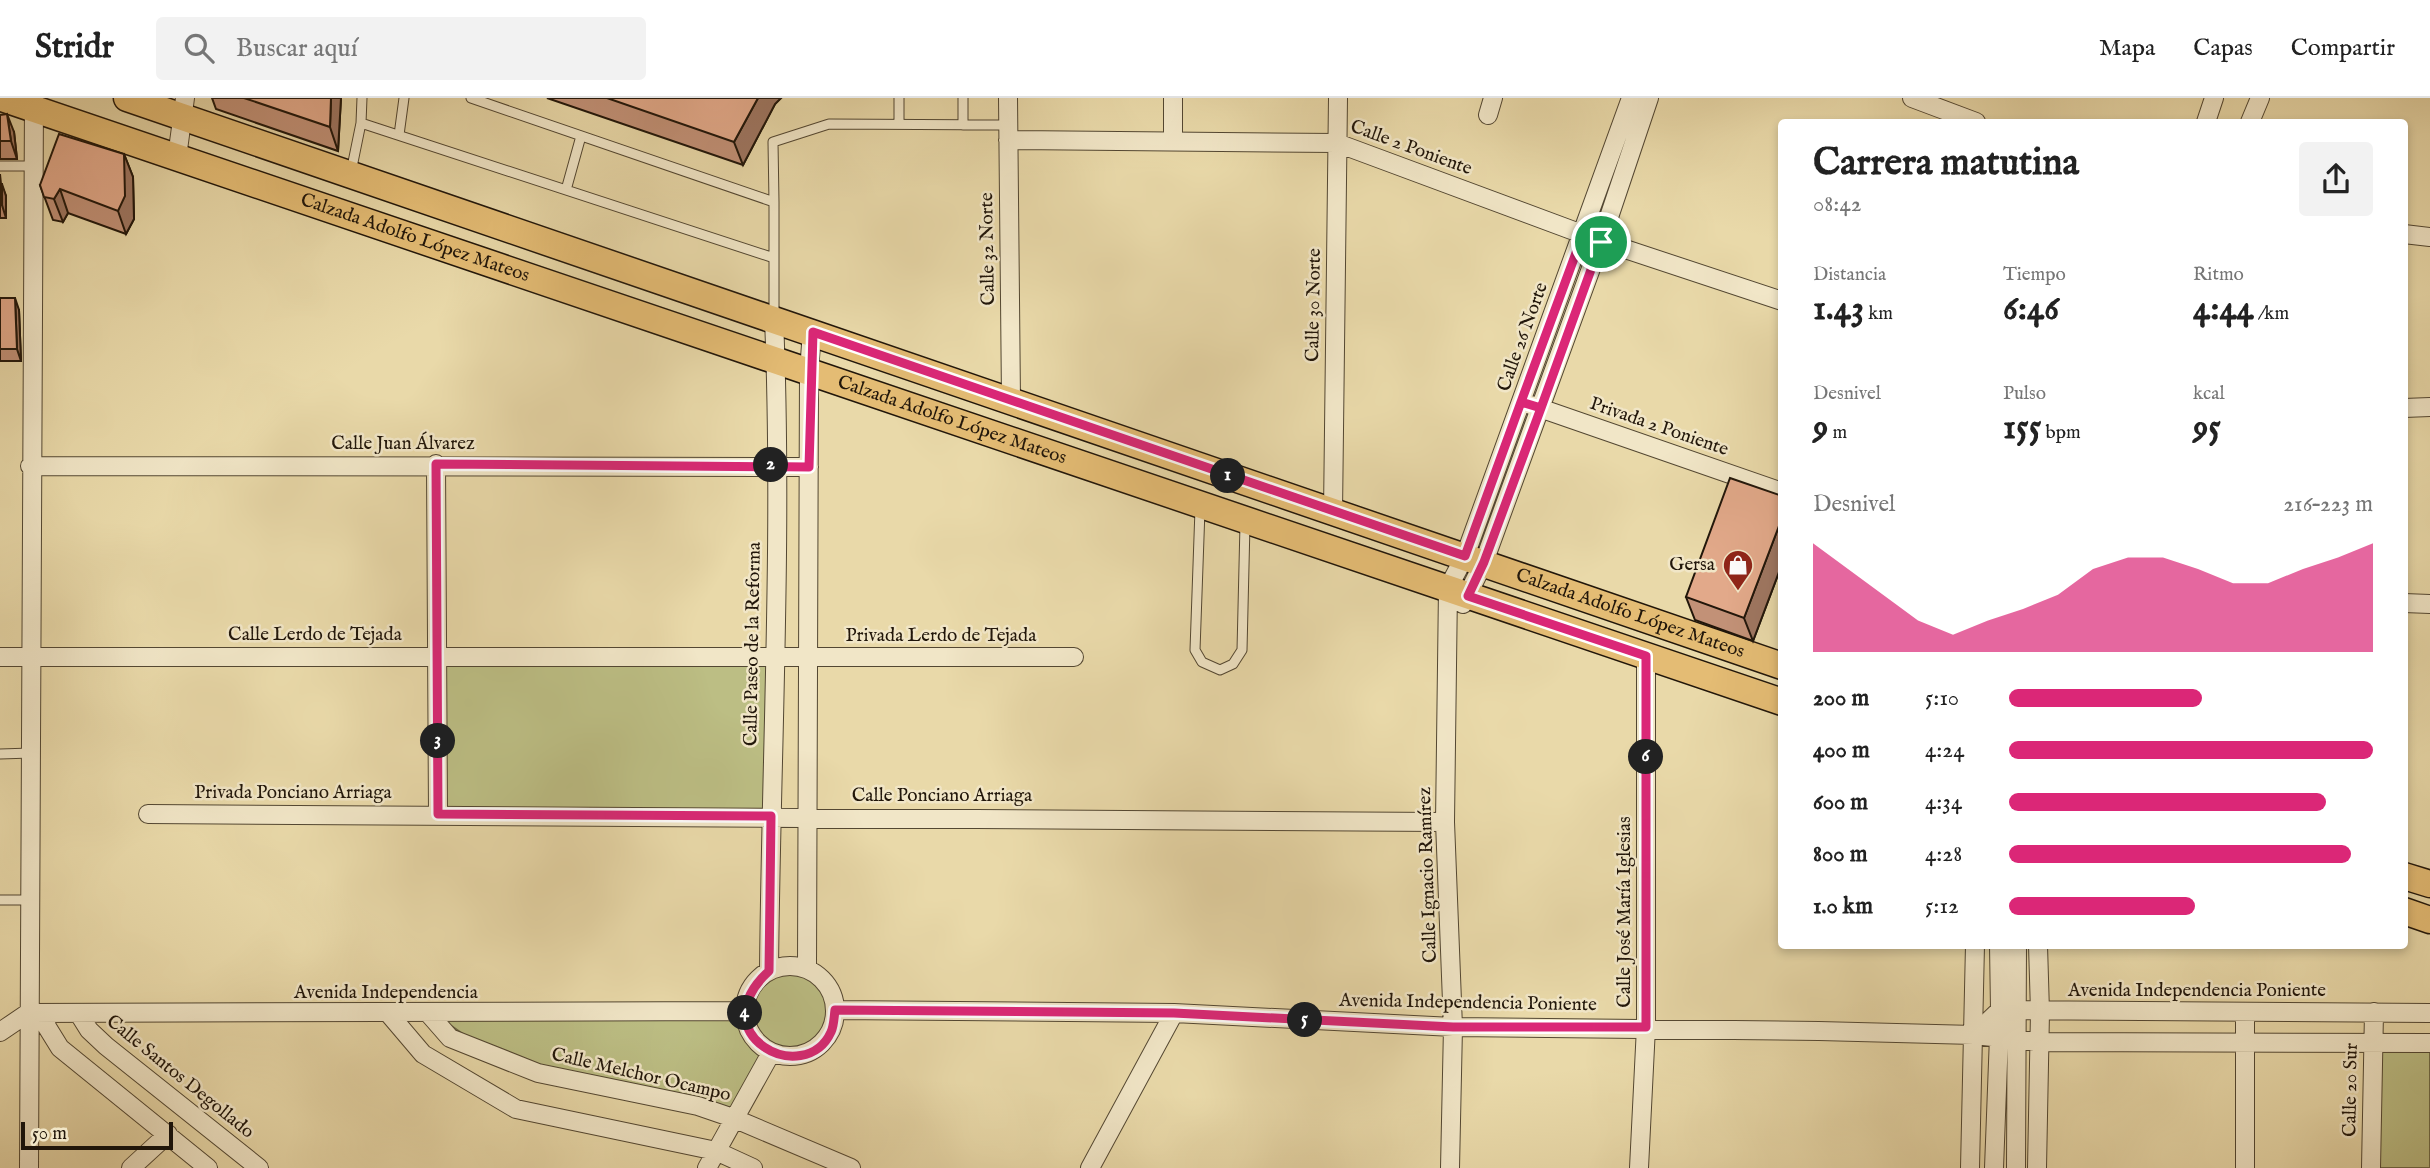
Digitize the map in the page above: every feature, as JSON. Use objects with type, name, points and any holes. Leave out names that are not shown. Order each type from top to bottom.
[{"type":"main road","name":"Calzada Adolfo López Mateos","points":[[2,98],[34,104],[177,157],[1778,701]]},
{"type":"main road","name":"Calzada Adolfo López Mateos","points":[[127,98],[185,108],[350,174],[1778,665]]},
{"type":"main road","points":[[2408,877],[2430,884]]},
{"type":"main road","points":[[2408,912],[2430,920]]},
{"type":"street","name":"Calle 32 Norte","points":[[1008,98],[1011,400]]},
{"type":"street","points":[[1172,98],[1173,141]]},
{"type":"street","name":"Calle 30 Norte","points":[[1333,513],[1338,98]]},
{"type":"street","points":[[1338,117],[1353,98]]},
{"type":"street","name":"Calle 26 Norte","points":[[1475,559],[1521,402],[1630,98]]},
{"type":"street","name":"Calle 26 Norte","points":[[1458,592],[1541,408],[1649,98]]},
{"type":"street","points":[[1912,98],[1968,119]]},
{"type":"street","points":[[2207,119],[2214,98]]},
{"type":"street","points":[[2251,119],[2260,98]]},
{"type":"street","points":[[29,1168],[36,1014],[29,900],[34,104]]},
{"type":"street","points":[[177,157],[185,108]]},
{"type":"street","name":"Calle 2 Poniente","points":[[1008,132],[1173,141],[1337,143],[1601,242],[1778,300]]},
{"type":"street","points":[[2408,234],[2430,237]]},
{"type":"street","name":"Calle Paseo de la Reforma","points":[[769,971],[775,658],[774,319]]},
{"type":"street","points":[[807,969],[809,371],[813,332]]},
{"type":"street","name":"Privada 2 Poniente","points":[[1521,402],[1778,491]]},
{"type":"street","points":[[2408,408],[2430,407]]},
{"type":"street","points":[[436,464],[438,814]]},
{"type":"street","name":"Calle Juan Álvarez","points":[[30,466],[436,464],[809,467]]},
{"type":"street","name":"Calle Ignacio Ramírez","points":[[1450,1168],[1453,1027],[1445,822],[1448,623],[1458,592]]},
{"type":"street","points":[[2408,603],[2430,604]]},
{"type":"street","name":"Calle José María Iglesias","points":[[1639,1168],[1646,1027],[1646,656]]},
{"type":"street","name":"Calle Lerdo de Tejada","points":[[0,657],[808,658]]},
{"type":"street","name":"Privada Lerdo de Tejada","points":[[808,658],[1074,657]]},
{"type":"street","name":"Privada Ponciano Arriaga","points":[[148,814],[438,814]]},
{"type":"street","name":"Calle Ponciano Arriaga","points":[[438,814],[1445,822]]},
{"type":"street","points":[[1970,1168],[1975,949]]},
{"type":"street","points":[[2000,949],[2009,1010],[2018,1041],[2016,1168]]},
{"type":"street","points":[[1994,1168],[1999,1039],[2009,1010],[2017,949]]},
{"type":"street","points":[[2037,1168],[2040,1042],[2038,949]]},
{"type":"street","points":[[788,966],[807,969],[827,986],[835,1010],[831,1032],[816,1050],[793,1057],[771,1053],[751,1036],[744,1011],[751,988],[769,971],[788,966]]},
{"type":"street","name":"Avenida Independencia Poniente","points":[[835,1010],[1174,1013],[1453,1027],[1646,1027],[1974,1035],[2040,1042],[2430,1043]]},
{"type":"street","points":[[1974,1035],[2009,1010]]},
{"type":"street","name":"Avenida Independencia Poniente","points":[[2009,1010],[2430,1013]]},
{"type":"street","name":"Avenida Independencia","points":[[36,1014],[744,1011]]},
{"type":"street","name":"Calle 20 Sur","points":[[2371,1168],[2374,1012]]},
{"type":"street","points":[[1090,1168],[1174,1013]]},
{"type":"street","points":[[2245,1013],[2245,1168]]},
{"type":"street","points":[[0,1032],[36,1014]]},
{"type":"street","points":[[36,1014],[60,1048],[208,1168]]},
{"type":"street","name":"Calle Santos Degollado","points":[[79,1014],[89,1030],[106,1046],[259,1168]]},
{"type":"street","points":[[389,1014],[423,1054],[516,1109],[716,1151],[753,1168]]},
{"type":"street","name":"Calle Melchor Ocampo","points":[[429,1014],[450,1038],[538,1073],[698,1106],[851,1168]]},
{"type":"street","points":[[707,1168],[771,1053]]},
{"type":"street","points":[[131,1168],[169,1134]]},
{"type":"lane","points":[[350,174],[362,98]]},
{"type":"lane","points":[[399,135],[404,98]]},
{"type":"lane","points":[[471,98],[774,202]]},
{"type":"lane","points":[[899,98],[899,124]]},
{"type":"lane","points":[[963,98],[963,125]]},
{"type":"lane","points":[[360,124],[774,258]]},
{"type":"lane","points":[[774,319],[773,142],[829,124],[963,125],[1008,132]]},
{"type":"lane","points":[[566,190],[581,136]]},
{"type":"lane","points":[[0,166],[34,166]]},
{"type":"lane","points":[[1200,504],[1195,650],[1202,662],[1220,670],[1233,664],[1242,650],[1245,519]]},
{"type":"lane","points":[[0,754],[31,753]]},
{"type":"lane","points":[[0,900],[29,900]]},
{"type":"green space","points":[[438,656],[775,658],[770,816],[438,814]]},
{"type":"green space","points":[[789,970],[805,973],[819,982],[828,996],[831,1012],[828,1028],[819,1042],[805,1051],[789,1054],[773,1051],[759,1042],[750,1028],[747,1012],[750,996],[759,982],[773,973]]},
{"type":"green space","points":[[741,1013],[751,1040],[766,1056],[733,1117],[486,1050],[440,1018]]},
{"type":"green space","points":[[2373,1043],[2430,1043],[2430,1168],[2371,1168]]},
{"type":"building","points":[[244,98],[331,98],[330,127]]},
{"type":"building","points":[[607,98],[758,98],[734,142]]},
{"type":"building","points":[[7,114],[11,141],[0,141],[0,115]]},
{"type":"building","points":[[59,134],[124,154],[125,196],[118,211],[60,189],[54,199],[44,197],[40,185]]},
{"type":"building","points":[[2,184],[2,205],[0,205]]},
{"type":"building","points":[[0,298],[15,298],[17,349],[0,349]]},
{"type":"building","name":"Gersa","points":[[1730,478],[1778,495],[1778,529],[1744,618],[1686,597]]},
{"type":"place","name":"Gersa","points":[[1738,592]]},
{"type":"route","points":[[1601,242],[1541,408],[1521,402],[1465,556],[1333,513],[813,332],[809,371],[809,467],[436,464],[438,814],[771,816],[769,971],[751,988],[744,1011],[751,1036],[771,1053],[793,1057],[816,1050],[831,1032],[835,1010],[1174,1013],[1453,1027],[1646,1027],[1646,656],[1468,596],[1484,562],[1541,408],[1521,402],[1583,234],[1601,242]]}]
